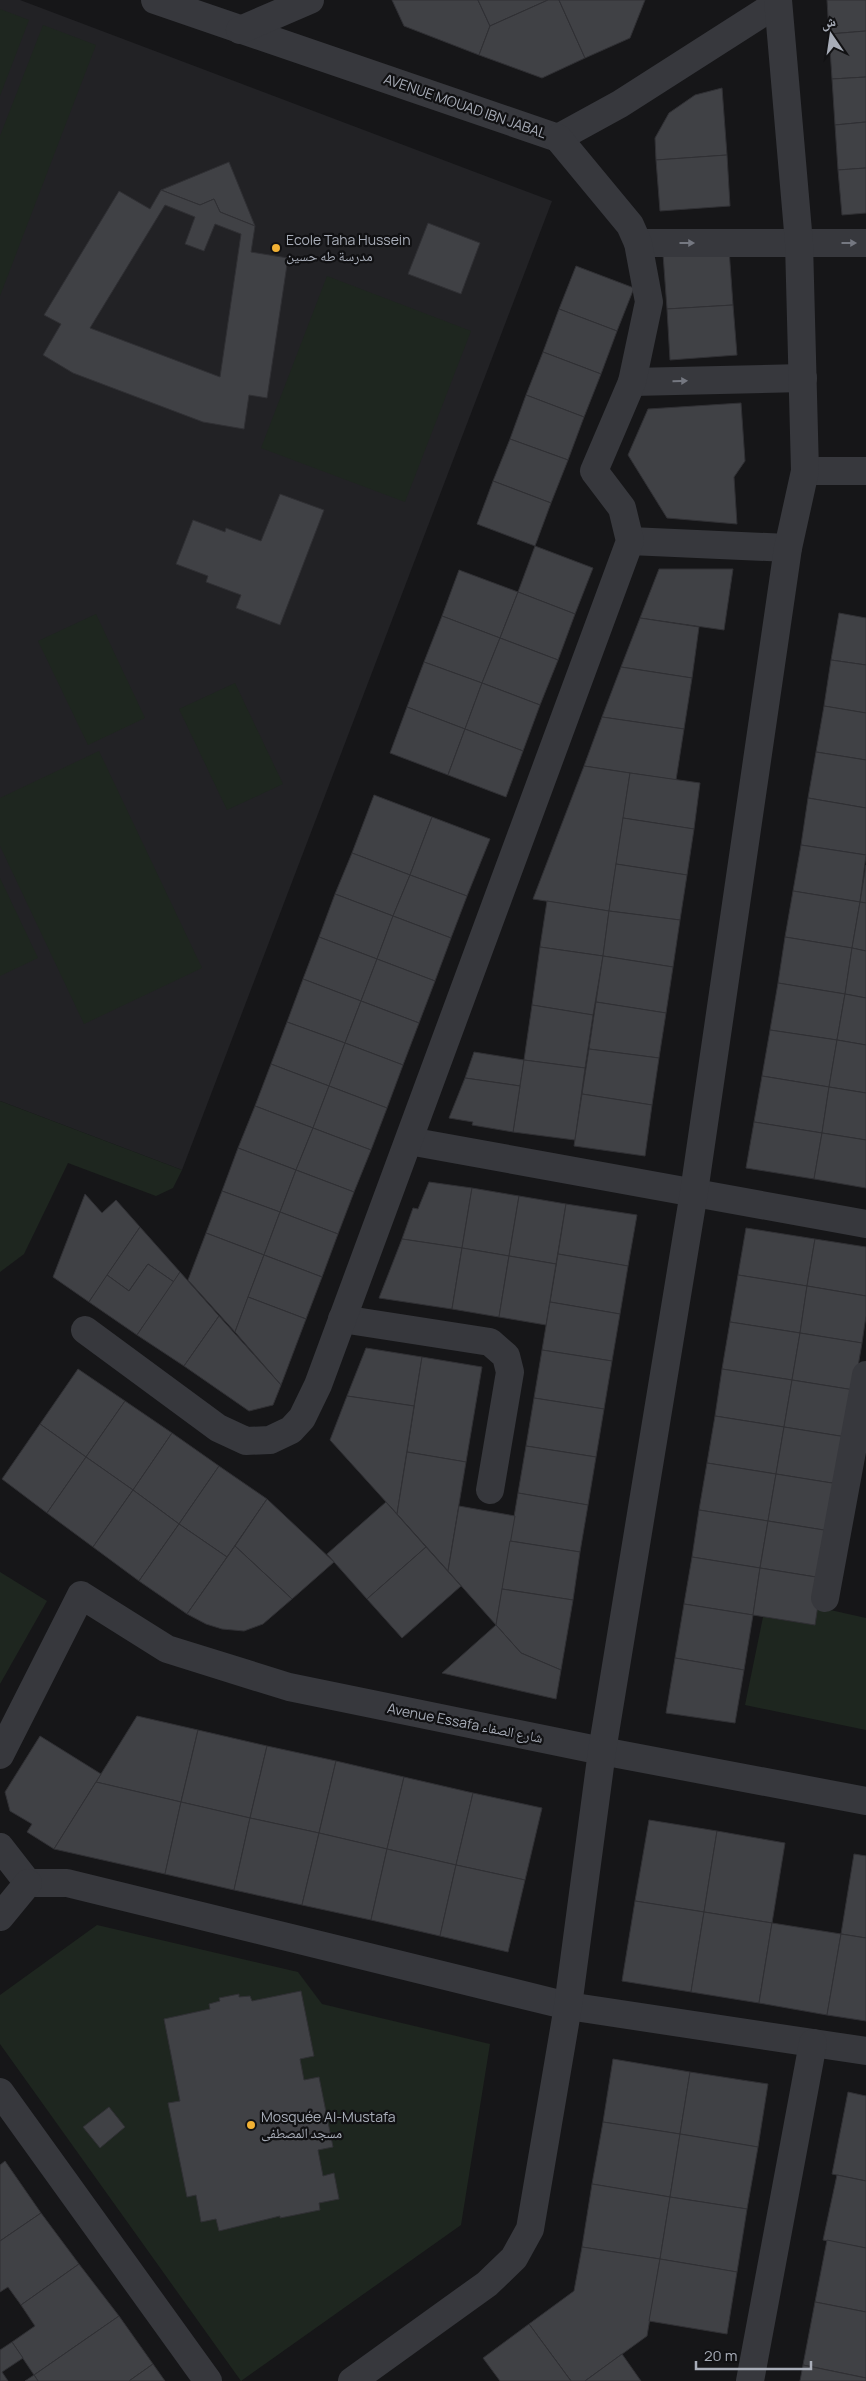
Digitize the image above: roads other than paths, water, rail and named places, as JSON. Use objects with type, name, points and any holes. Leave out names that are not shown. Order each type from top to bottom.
[{"type":"street","name":"AVENUE MOUAD IBN JABAL","points":[[155,0],[191,7],[240,30],[558,138],[620,104],[778,2]]},
{"type":"street","points":[[240,30],[310,0]]},
{"type":"street","points":[[363,2378],[487,2284],[514,2258],[530,2229],[568,2006],[602,1751],[694,1192],[788,548],[805,471],[799,243],[778,2]]},
{"type":"street","points":[[85,1330],[218,1428],[246,1441],[270,1440],[291,1430],[302,1418],[318,1385],[630,541],[622,508],[594,471],[632,382],[649,302],[638,243],[630,225],[558,138]]},
{"type":"street","points":[[638,243],[866,243]]},
{"type":"street","points":[[632,382],[803,378]]},
{"type":"street","points":[[805,471],[862,477]]},
{"type":"street","points":[[630,541],[788,548]]},
{"type":"street","points":[[409,1141],[866,1224]]},
{"type":"street","points":[[342,1319],[490,1342],[506,1356],[510,1372],[490,1490]]},
{"type":"street","points":[[825,1598],[866,1375]]},
{"type":"street","name":"Avenue Essafa شارع الصفاء","points":[[0,1754],[81,1595],[167,1649],[289,1687],[602,1751],[866,1801]]},
{"type":"street","points":[[0,1847],[28,1883]]},
{"type":"street","points":[[28,1883],[67,1883],[568,2006],[866,2051]]},
{"type":"street","points":[[0,1917],[28,1883]]},
{"type":"street","points":[[750,2381],[813,2043]]},
{"type":"street","points":[[0,2092],[208,2381]]},
{"type":"place","name":"Ecole Taha Hussein مدرسة طه حسين","points":[[276,248]]},
{"type":"place","name":"Mosquée Al-Mustafa مسجد المصطفى","points":[[251,2125]]}]
